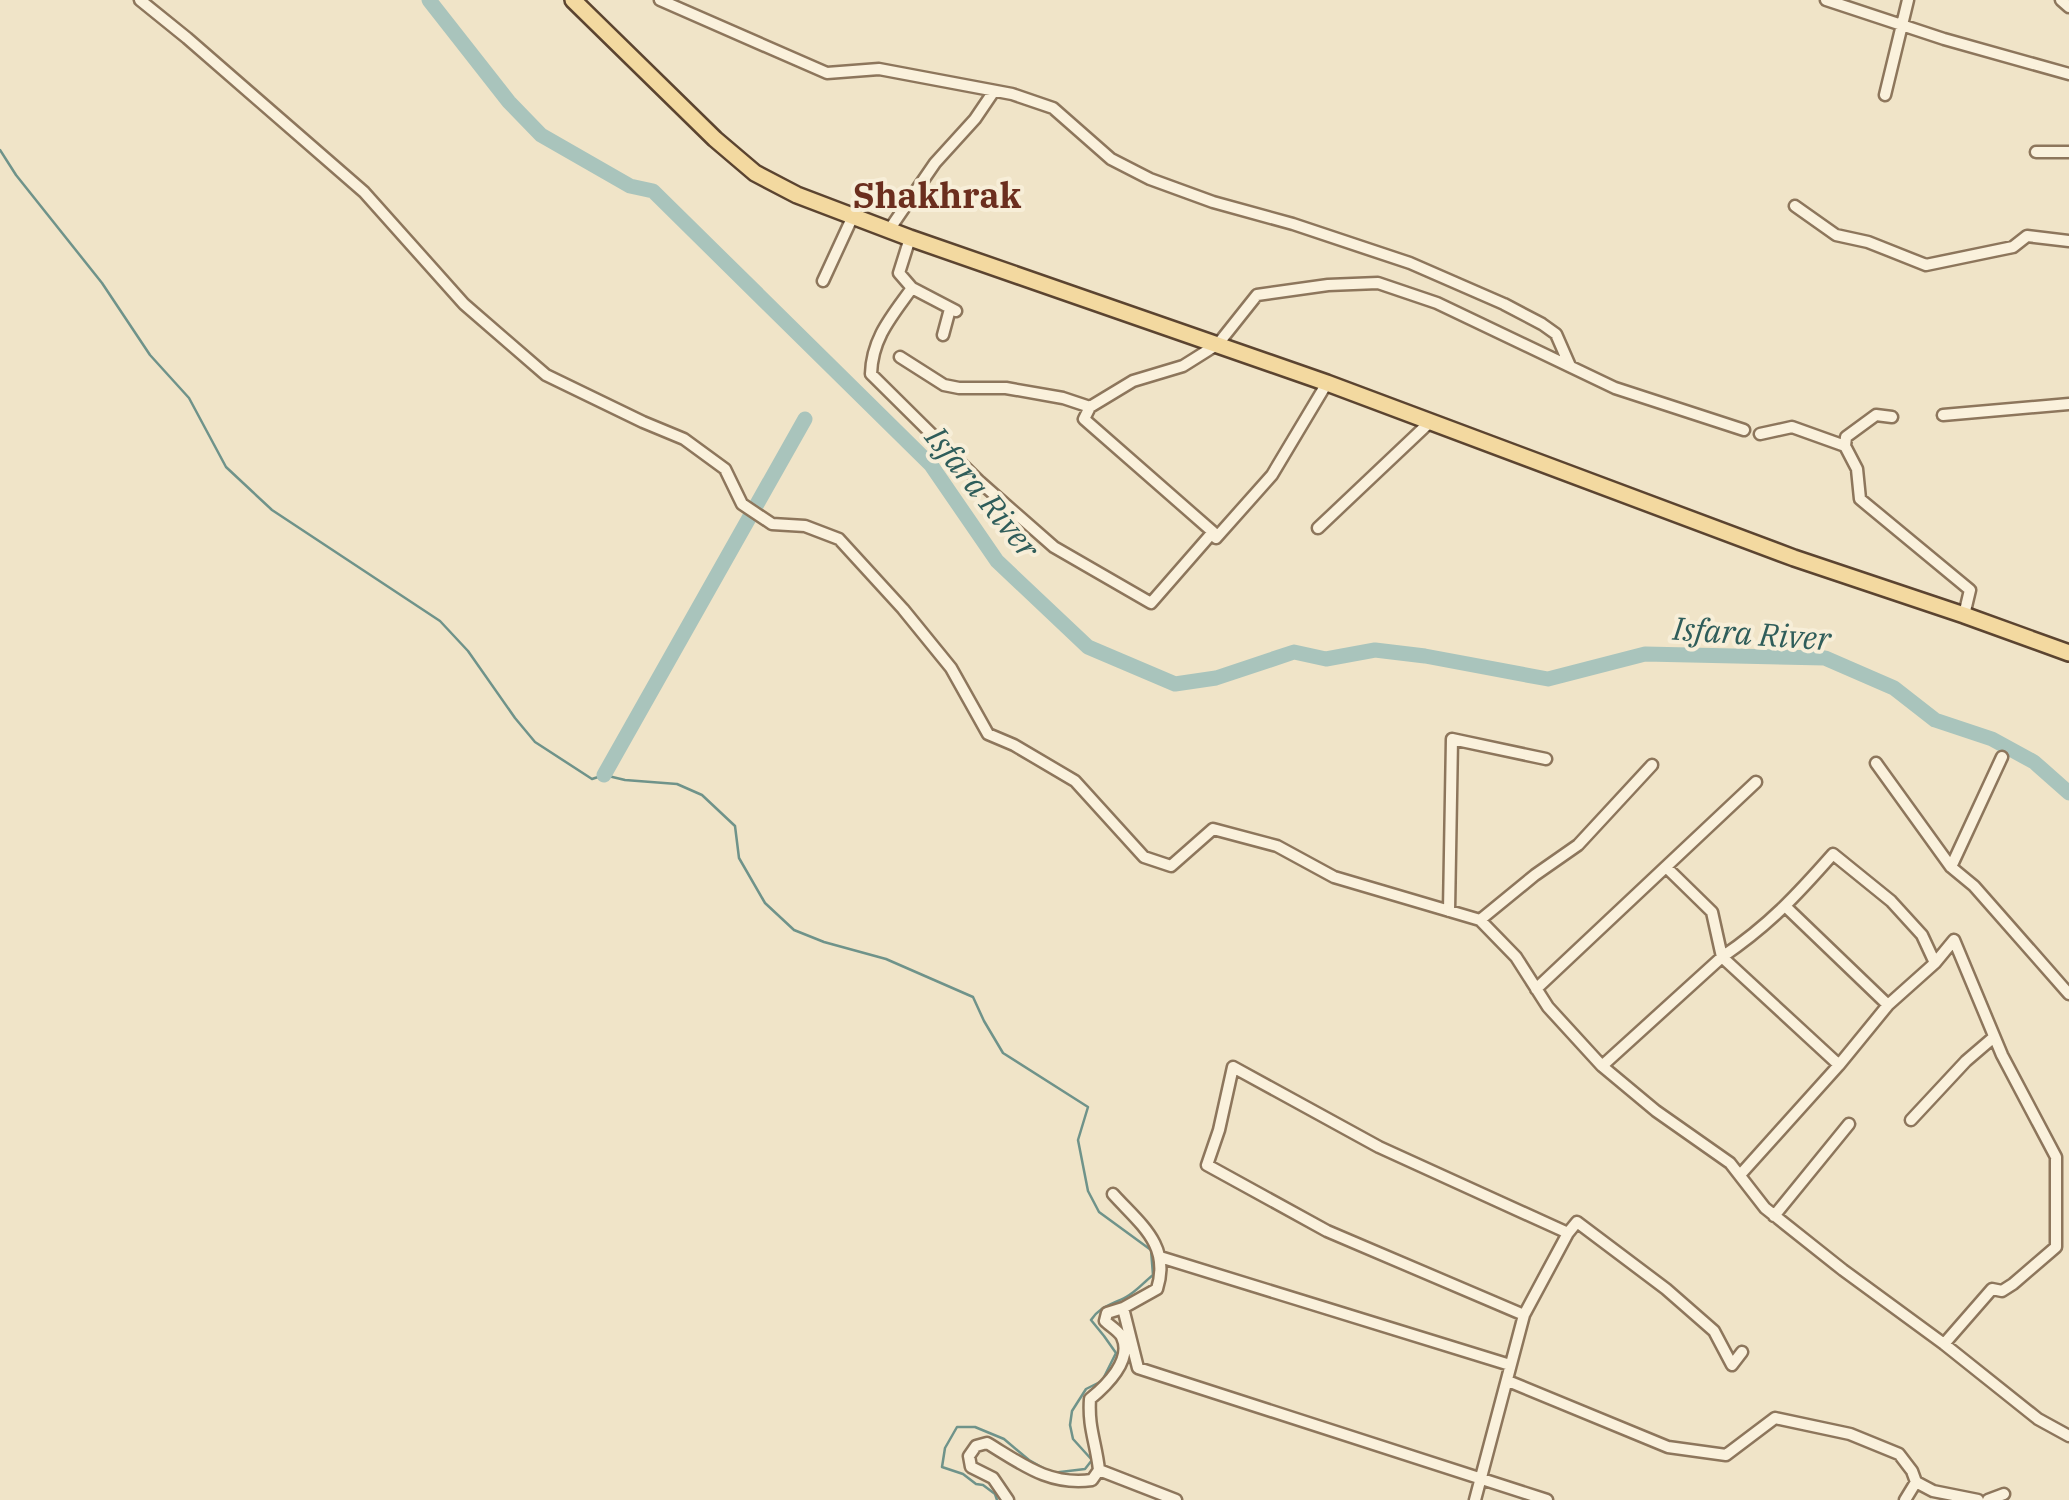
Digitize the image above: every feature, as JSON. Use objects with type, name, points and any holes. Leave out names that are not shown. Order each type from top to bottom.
[{"type":"main road","points":[[573,0],[714,139],[755,173],[797,195],[1327,383],[1794,558],[2069,654]]},
{"type":"street","points":[[140,0],[354,183],[464,304],[546,375],[684,439],[725,469],[742,504],[772,524],[806,526],[839,539],[904,609],[951,668],[988,734],[1075,781],[1144,858],[1171,866],[1214,829],[1277,846],[1334,877],[1480,920],[1516,957],[1548,1007],[1602,1066],[1730,1163],[1764,1208],[2038,1420],[2064,1433],[2069,1421]]},
{"type":"street","points":[[660,0],[826,73],[879,69],[994,90],[1053,108],[1112,159],[1150,179],[1410,262],[1504,304],[1556,334],[1570,366]]},
{"type":"street","points":[[1826,0],[2069,74]]},
{"type":"street","points":[[1886,95],[1908,0]]},
{"type":"street","points":[[2060,0],[2069,7]]},
{"type":"street","points":[[889,230],[994,90]]},
{"type":"street","points":[[2036,152],[2069,152]]},
{"type":"street","points":[[1795,206],[1836,235],[1868,242],[1926,265],[2012,246],[2027,236],[2069,240]]},
{"type":"street","points":[[823,281],[852,216]]},
{"type":"street","points":[[910,238],[899,273],[912,288],[953,310],[943,335]]},
{"type":"street","points":[[1327,383],[1272,474],[1216,538],[1214,532],[1084,419],[1090,406],[1133,381],[1183,366],[1218,344],[1256,295],[1328,285],[1378,284],[1437,302],[1615,388],[1744,430]]},
{"type":"street","points":[[912,288],[872,353],[871,374],[980,482],[1054,547],[1151,602],[1214,532]]},
{"type":"street","points":[[900,357],[944,385],[1006,388],[1090,406]]},
{"type":"street","points":[[1943,415],[2069,404]]},
{"type":"street","points":[[1892,417],[1876,415],[1846,437],[1845,446],[1857,469],[1860,500],[1970,590],[1964,615]]},
{"type":"street","points":[[1318,528],[1430,422]]},
{"type":"street","points":[[1760,434],[1792,427],[1845,446]]},
{"type":"street","points":[[1449,911],[1452,739],[1546,759]]},
{"type":"street","points":[[1950,868],[2002,757]]},
{"type":"street","points":[[1876,763],[1950,868],[1974,886],[2069,994]]},
{"type":"street","points":[[1480,920],[1578,845],[1652,765]]},
{"type":"street","points":[[1536,989],[1756,782]]},
{"type":"street","points":[[1602,1066],[1722,957],[1786,908],[1833,854],[1891,901],[1922,935],[1935,963]]},
{"type":"street","points":[[1666,867],[1712,912],[1722,957],[1838,1065]]},
{"type":"street","points":[[1786,908],[1888,1005]]},
{"type":"street","points":[[1740,1176],[1888,1005],[1935,963],[1954,940],[1994,1037],[2056,1158],[2056,1247],[2014,1284],[2002,1291],[1992,1290],[1944,1344]]},
{"type":"street","points":[[1912,1120],[1966,1061],[1994,1037]]},
{"type":"street","points":[[1524,1315],[1327,1231],[1208,1165],[1233,1067],[1379,1147],[1568,1234]]},
{"type":"street","points":[[1774,1216],[1848,1124]]},
{"type":"street","points":[[2056,1158],[2069,1153]]},
{"type":"street","points":[[1008,1500],[994,1478],[971,1467],[969,1456],[976,1446],[986,1443],[1048,1478],[1092,1480],[1099,1470],[1091,1439],[1090,1399],[1104,1388],[1125,1350],[1122,1334],[1105,1321],[1107,1313],[1157,1289],[1162,1272],[1160,1251],[1113,1194]]},
{"type":"street","points":[[1475,1500],[1524,1315],[1577,1222],[1714,1331],[1732,1364],[1742,1352]]},
{"type":"street","points":[[1160,1256],[1510,1365]]},
{"type":"street","points":[[1123,1308],[1138,1368],[1547,1500]]},
{"type":"street","points":[[1508,1380],[1668,1447],[1726,1454],[1775,1418],[1850,1434],[1899,1454],[1916,1482],[1933,1491],[1978,1500]]},
{"type":"street","points":[[1099,1470],[1176,1500]]},
{"type":"street","points":[[1905,1500],[1916,1482]]},
{"type":"street","points":[[1988,1500],[2004,1494]]},
{"type":"waterway","name":"Isfara River","points":[[429,0],[509,102],[541,135],[630,186],[653,191],[931,465],[997,561],[1088,647],[1175,684],[1216,678],[1294,652],[1326,659],[1375,650],[1548,679],[1645,654],[1825,658],[1894,688],[1935,720],[1992,739],[2034,762],[2069,793]]},
{"type":"waterway","points":[[0,150],[102,283],[150,355],[189,398],[226,467],[272,510],[440,621],[468,651],[535,742],[592,779],[604,775],[677,784],[702,795],[735,826],[739,858],[765,903],[794,930],[886,959],[973,997],[1003,1053],[1088,1107],[1078,1140],[1088,1191],[1099,1212],[1151,1250],[1153,1275],[1091,1320],[1116,1353],[1102,1381],[1086,1389],[1072,1411],[1073,1439],[1092,1460],[1085,1469],[1052,1473],[1004,1439],[975,1427],[957,1427],[945,1448],[942,1467],[983,1485],[997,1500]]},
{"type":"waterway","points":[[604,775],[805,419]]},
{"type":"district","name":"Shakhrak","points":[[937,195]]}]
